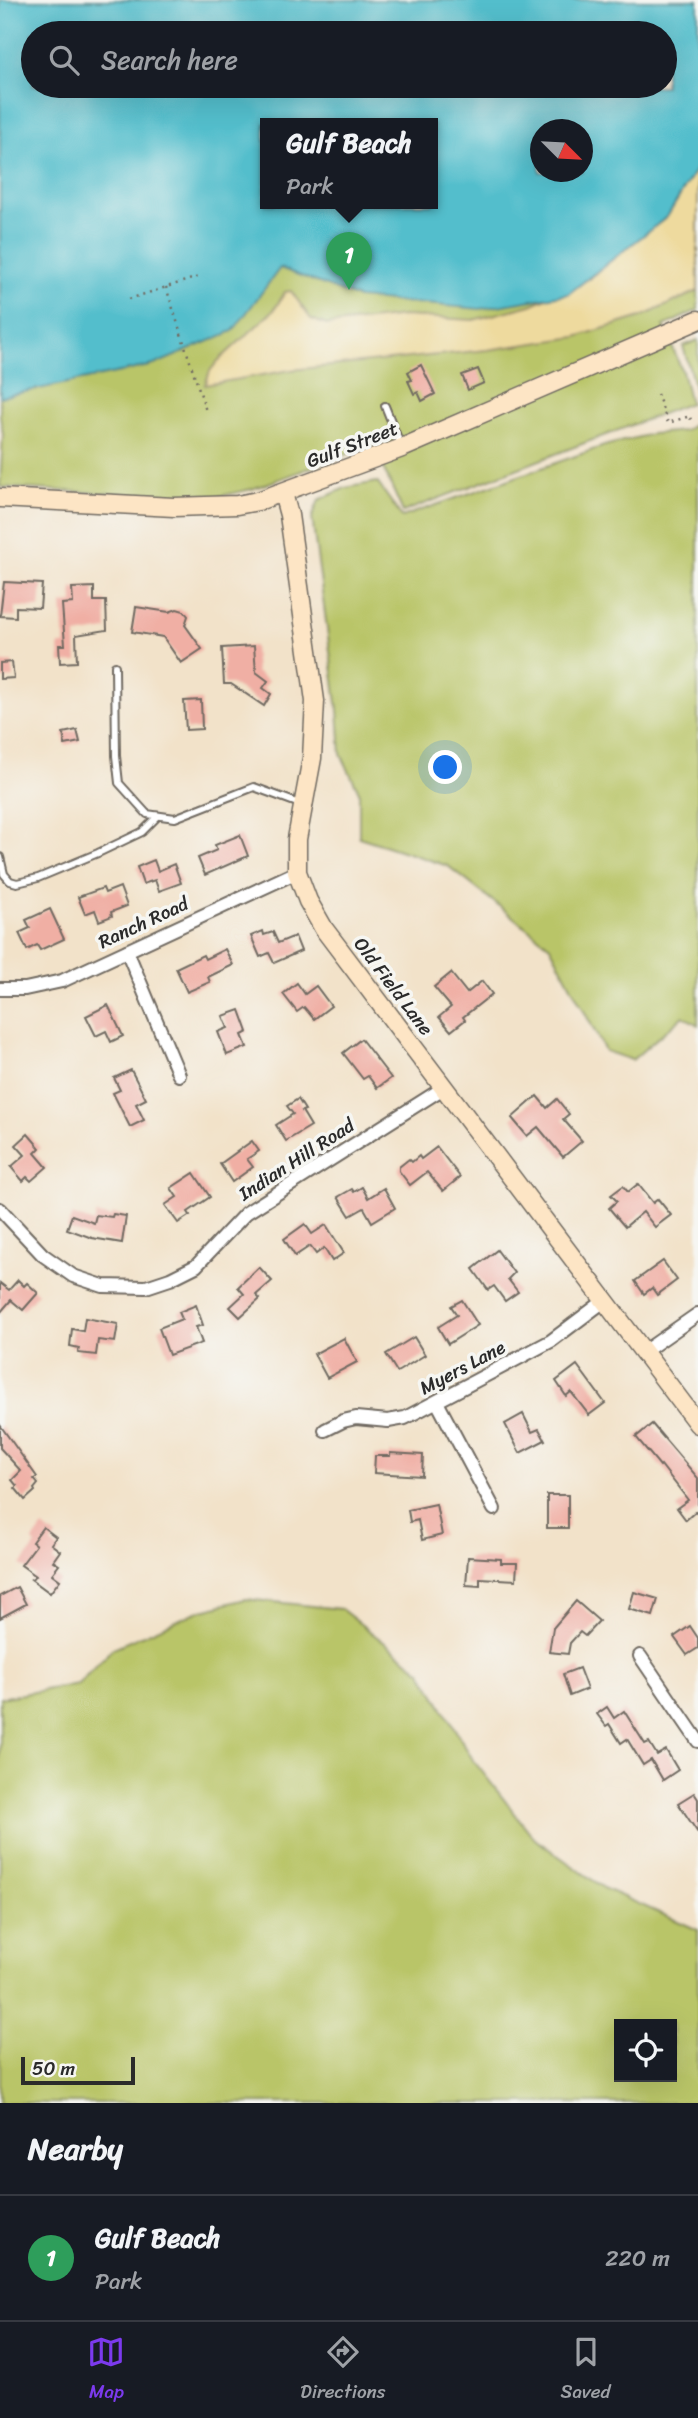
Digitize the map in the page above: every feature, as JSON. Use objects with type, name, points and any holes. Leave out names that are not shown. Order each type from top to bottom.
[{"type":"street","name":"Gulf Street","points":[[0,498],[207,508],[237,505],[283,494],[402,448],[698,320]]},
{"type":"street","name":"Old Field Lane","points":[[283,494],[289,515],[315,701],[312,758],[297,839],[297,872],[308,901],[324,929],[698,1424]]},
{"type":"street","name":"Ranch Road","points":[[0,989],[25,989],[62,981],[297,872]]},
{"type":"street","points":[[127,951],[179,1075]]},
{"type":"street","name":"Indian Hill Road","points":[[0,1209],[43,1255],[73,1276],[103,1286],[146,1287],[196,1266],[246,1213],[444,1087]]},
{"type":"street","name":"Myers Lane","points":[[325,1430],[356,1418],[388,1421],[405,1418],[551,1341],[604,1301]]},
{"type":"street","points":[[645,1351],[698,1314]]},
{"type":"street","points":[[437,1402],[494,1509]]},
{"type":"street","points":[[640,1656],[698,1741]]},
{"type":"lane","points":[[385,406],[402,448]]},
{"type":"lane","points":[[116,666],[116,756],[119,782],[146,814],[174,818],[254,787],[302,805]]},
{"type":"lane","points":[[0,858],[4,874],[10,881],[26,881],[98,853],[142,832],[158,816]]},
{"type":"path","points":[[129,299],[198,277]]},
{"type":"path","points":[[166,287],[206,411]]},
{"type":"path","points":[[657,394],[668,423],[690,416],[691,421]]},
{"type":"green space","points":[[698,95],[698,310],[664,326],[682,371],[690,403],[403,512],[373,445],[252,489],[216,497],[0,487],[3,434],[0,416],[0,270],[260,205],[260,209],[438,209],[438,203],[535,182],[593,182],[593,165]]},
{"type":"green space","points":[[698,340],[698,399],[683,346]]},
{"type":"green space","points":[[698,422],[698,1025],[683,1016],[632,1060],[605,1051],[550,946],[448,866],[359,837],[359,792],[341,754],[338,710],[312,518],[319,500],[345,488],[377,482],[402,517],[604,446],[651,434],[684,431]]},
{"type":"green space","points":[[245,1599],[341,1609],[421,1671],[473,1760],[535,1839],[605,1889],[698,1930],[698,2103],[0,2103],[0,1698],[78,1684],[113,1648],[199,1611]]},
{"type":"sand","points":[[698,170],[698,291],[641,317],[576,337],[487,350],[291,370],[205,385],[210,371],[218,361],[274,310],[285,292],[291,291],[311,319],[327,325],[404,316],[473,320],[531,305],[589,279],[665,215]]},
{"type":"water","points":[[0,0],[698,0],[698,166],[667,217],[568,294],[480,309],[358,298],[280,268],[233,331],[154,365],[0,397]]},
{"type":"building","points":[[421,365],[435,394],[422,401],[418,392],[414,394],[408,381],[412,380],[408,372]]},
{"type":"building","points":[[478,369],[484,383],[468,390],[462,375]]},
{"type":"building","points":[[4,582],[42,584],[40,608],[16,607],[16,617],[0,616]]},
{"type":"building","points":[[94,587],[94,601],[106,601],[107,630],[76,635],[77,662],[60,663],[59,645],[65,645],[62,604],[73,603],[72,588]]},
{"type":"building","points":[[136,607],[169,612],[177,609],[184,611],[188,616],[185,625],[202,649],[181,663],[163,637],[132,632]]},
{"type":"building","points":[[254,646],[256,672],[268,681],[263,688],[271,694],[264,706],[231,684],[224,684],[222,648]]},
{"type":"building","points":[[12,662],[14,678],[0,679],[0,663]]},
{"type":"building","points":[[201,700],[202,729],[186,730],[184,701]]},
{"type":"building","points":[[77,730],[80,742],[65,745],[63,733]]},
{"type":"building","points":[[240,835],[248,856],[205,875],[198,858],[217,850],[215,845]]},
{"type":"building","points":[[154,860],[158,871],[174,864],[181,883],[159,891],[155,880],[143,884],[137,867]]},
{"type":"building","points":[[120,887],[127,906],[111,912],[112,916],[99,921],[95,910],[85,914],[78,897],[103,888],[105,893]]},
{"type":"building","points":[[50,909],[64,939],[40,950],[37,945],[27,950],[19,933],[30,928],[26,920]]},
{"type":"building","points":[[263,931],[264,935],[273,932],[278,943],[295,936],[301,951],[274,963],[269,953],[260,957],[251,936]]},
{"type":"building","points":[[225,949],[233,965],[208,977],[210,982],[187,992],[176,968],[203,955],[205,959]]},
{"type":"building","points":[[451,973],[467,993],[482,981],[492,994],[463,1017],[465,1020],[451,1031],[439,1017],[451,1007],[434,987]]},
{"type":"building","points":[[297,983],[305,994],[316,986],[331,1006],[314,1019],[304,1007],[297,1012],[283,994]]},
{"type":"building","points":[[108,1005],[123,1036],[111,1042],[106,1031],[96,1036],[86,1016]]},
{"type":"building","points":[[240,1010],[248,1032],[242,1035],[247,1047],[227,1055],[218,1032],[228,1028],[223,1016]]},
{"type":"building","points":[[361,1039],[391,1078],[377,1088],[368,1076],[363,1079],[343,1053]]},
{"type":"building","points":[[131,1070],[146,1099],[136,1104],[144,1120],[130,1127],[113,1093],[120,1090],[114,1078]]},
{"type":"building","points":[[537,1096],[547,1108],[557,1099],[569,1114],[563,1119],[582,1141],[563,1157],[538,1127],[527,1136],[512,1118]]},
{"type":"building","points":[[298,1099],[311,1126],[286,1141],[276,1125],[293,1114],[287,1106]]},
{"type":"building","points":[[28,1134],[40,1148],[35,1153],[47,1167],[31,1181],[27,1177],[23,1181],[11,1167],[25,1155],[16,1145]]},
{"type":"building","points":[[252,1141],[259,1151],[247,1159],[253,1167],[232,1182],[220,1164]]},
{"type":"building","points":[[437,1147],[460,1177],[443,1191],[427,1172],[410,1185],[399,1167],[409,1159],[412,1162],[419,1156],[421,1159]]},
{"type":"building","points":[[194,1173],[210,1197],[188,1212],[190,1215],[178,1223],[165,1205],[177,1197],[171,1188]]},
{"type":"building","points":[[638,1184],[653,1203],[658,1199],[671,1215],[655,1227],[643,1212],[625,1227],[609,1208],[617,1201],[611,1195],[623,1186],[628,1192]]},
{"type":"building","points":[[362,1187],[368,1198],[384,1188],[395,1208],[372,1222],[364,1208],[350,1216],[338,1197]]},
{"type":"building","points":[[113,1214],[126,1216],[122,1243],[92,1238],[67,1229],[72,1215],[94,1223],[96,1215],[112,1217]]},
{"type":"building","points":[[305,1224],[312,1234],[326,1225],[344,1253],[332,1261],[324,1248],[316,1254],[310,1246],[295,1256],[284,1239]]},
{"type":"building","points":[[497,1250],[514,1273],[508,1279],[518,1292],[505,1301],[494,1286],[488,1290],[473,1269]]},
{"type":"building","points":[[663,1261],[677,1280],[657,1295],[652,1288],[644,1294],[635,1281]]},
{"type":"building","points":[[259,1267],[272,1281],[256,1295],[260,1299],[240,1317],[230,1307],[244,1294],[238,1287]]},
{"type":"building","points":[[18,1280],[24,1286],[27,1283],[38,1293],[23,1310],[11,1300],[0,1313],[0,1283],[9,1290]]},
{"type":"building","points":[[462,1300],[478,1325],[448,1344],[438,1327],[457,1315],[451,1306]]},
{"type":"building","points":[[196,1305],[203,1325],[196,1327],[202,1343],[169,1355],[159,1328],[182,1319],[179,1312]]},
{"type":"building","points":[[85,1318],[118,1324],[115,1342],[98,1340],[96,1355],[78,1353],[79,1348],[70,1346],[72,1329],[83,1331]]},
{"type":"building","points":[[414,1337],[425,1355],[397,1372],[386,1354]]},
{"type":"building","points":[[344,1338],[357,1362],[327,1378],[314,1354]]},
{"type":"building","points":[[577,1365],[605,1403],[589,1415],[571,1392],[566,1396],[556,1381]]},
{"type":"building","points":[[523,1414],[532,1432],[539,1429],[545,1440],[520,1453],[505,1424]]},
{"type":"building","points":[[652,1424],[698,1478],[698,1513],[696,1511],[686,1520],[677,1508],[688,1500],[636,1437]]},
{"type":"building","points":[[0,1425],[37,1477],[34,1479],[38,1484],[35,1491],[25,1500],[12,1480],[21,1471],[0,1448]]},
{"type":"building","points":[[390,1453],[423,1455],[422,1476],[374,1473],[375,1456],[390,1456]]},
{"type":"building","points":[[547,1495],[568,1495],[568,1528],[547,1528]]},
{"type":"building","points":[[436,1504],[442,1535],[422,1540],[418,1520],[410,1522],[408,1510]]},
{"type":"building","points":[[43,1527],[56,1537],[51,1544],[60,1551],[53,1561],[59,1565],[52,1574],[60,1580],[50,1593],[31,1579],[36,1576],[21,1565],[36,1545],[32,1542]]},
{"type":"building","points":[[468,1557],[517,1563],[516,1580],[480,1578],[480,1586],[466,1585]]},
{"type":"building","points":[[17,1587],[26,1604],[0,1618],[0,1596]]},
{"type":"building","points":[[634,1592],[658,1599],[653,1616],[629,1609]]},
{"type":"building","points":[[576,1601],[599,1621],[585,1636],[580,1632],[570,1643],[568,1654],[549,1652],[553,1628]]},
{"type":"building","points":[[690,1626],[698,1638],[698,1648],[687,1655],[674,1637]]},
{"type":"building","points":[[579,1668],[587,1689],[570,1696],[563,1674]]},
{"type":"building","points":[[607,1707],[614,1718],[624,1711],[645,1744],[649,1742],[657,1755],[666,1750],[678,1770],[663,1780],[651,1760],[643,1765],[627,1739],[621,1743],[609,1724],[606,1726],[597,1714]]},
{"type":"building","points":[[694,1793],[698,1799],[698,1833],[678,1803]]},
{"type":"place","name":"Gulf Beach","points":[[349,290]]}]
